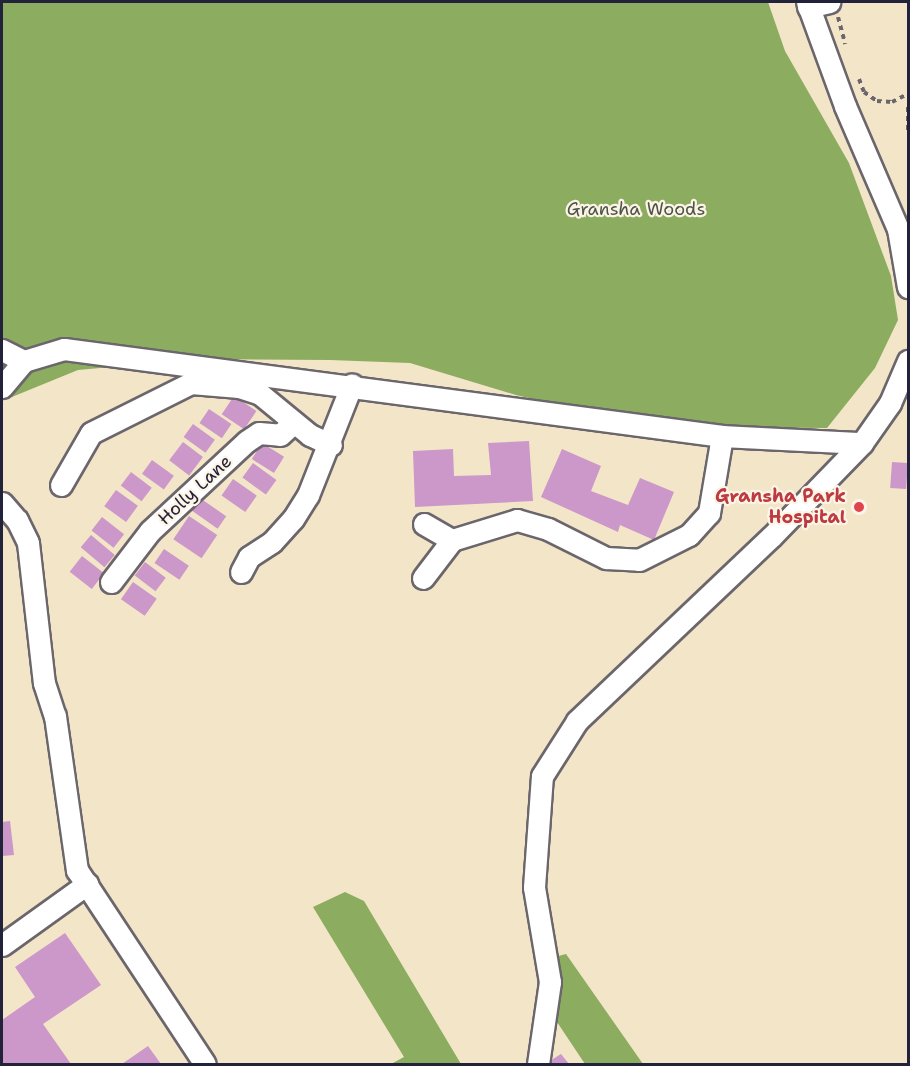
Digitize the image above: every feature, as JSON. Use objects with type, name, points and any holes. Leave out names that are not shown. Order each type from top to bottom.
[{"type":"street","points":[[833,6],[808,4],[903,228],[909,287]]},
{"type":"street","points":[[2,387],[24,361],[64,349],[352,384],[722,436],[862,443]]},
{"type":"street","points":[[2,350],[24,361]]},
{"type":"street","points":[[538,1065],[550,982],[534,887],[542,776],[577,721],[804,502],[899,406],[909,361]]},
{"type":"street","points":[[61,485],[91,434],[191,383],[239,387],[260,394],[294,422],[331,445]]},
{"type":"street","points":[[241,572],[249,557],[272,542],[293,519],[331,445],[352,384]]},
{"type":"street","name":"Holly Lane","points":[[111,582],[150,531],[248,441],[259,433],[280,435],[294,422]]},
{"type":"street","points":[[423,578],[452,540],[517,520],[548,528],[606,558],[639,560],[689,536],[709,513],[722,436]]},
{"type":"street","points":[[2,502],[17,520],[28,543],[44,683],[55,716],[77,870],[205,1065]]},
{"type":"street","points":[[424,524],[452,540]]},
{"type":"street","points":[[2,945],[87,884]]},
{"type":"path","points":[[833,6],[847,49]]},
{"type":"path","points":[[855,71],[864,92],[877,101],[892,102],[909,94]]},
{"type":"path","points":[[909,107],[909,130]]},
{"type":"green space","name":"Gransha Woods","points":[[2,2],[768,2],[785,51],[849,163],[891,276],[898,320],[875,368],[827,428],[715,427],[594,413],[516,395],[410,363],[330,360],[199,359],[78,370],[2,401]]},
{"type":"green space","points":[[345,892],[364,901],[461,1064],[391,1064],[404,1057],[313,907]]},
{"type":"green space","points":[[566,954],[643,1064],[585,1064],[547,1007],[547,959]]},
{"type":"building","points":[[234,396],[256,411],[244,429],[222,414]]},
{"type":"building","points":[[209,409],[231,424],[222,438],[199,423]]},
{"type":"building","points":[[193,424],[215,440],[205,453],[184,437]]},
{"type":"building","points":[[529,441],[533,501],[415,507],[413,451],[453,449],[454,476],[491,475],[488,443]]},
{"type":"building","points":[[183,442],[203,457],[189,475],[169,460]]},
{"type":"building","points":[[262,443],[284,457],[274,473],[252,459]]},
{"type":"building","points":[[562,449],[601,466],[591,491],[628,505],[640,478],[674,492],[654,540],[620,525],[618,532],[541,497]]},
{"type":"building","points":[[152,460],[174,476],[164,490],[142,474]]},
{"type":"building","points":[[892,462],[908,463],[906,489],[890,488]]},
{"type":"building","points":[[253,463],[276,480],[266,495],[242,478]]},
{"type":"building","points":[[131,472],[152,488],[142,501],[121,486]]},
{"type":"building","points":[[233,479],[257,496],[245,512],[222,495]]},
{"type":"building","points":[[116,490],[138,506],[126,522],[104,506]]},
{"type":"building","points":[[200,498],[226,516],[218,529],[191,510]]},
{"type":"building","points":[[189,516],[217,535],[202,558],[173,539]]},
{"type":"building","points":[[102,517],[124,534],[114,548],[92,530]]},
{"type":"building","points":[[91,535],[115,555],[104,567],[81,547]]},
{"type":"building","points":[[164,549],[189,566],[179,580],[154,563]]},
{"type":"building","points":[[82,556],[104,573],[92,589],[70,572]]},
{"type":"building","points":[[145,562],[166,578],[156,591],[135,576]]},
{"type":"building","points":[[133,582],[157,599],[145,616],[121,599]]},
{"type":"building","points":[[10,821],[14,855],[2,856],[2,822]]},
{"type":"building","points":[[65,933],[101,985],[43,1024],[71,1064],[2,1064],[2,1020],[35,997],[15,967]]},
{"type":"building","points":[[148,1046],[161,1064],[122,1064]]},
{"type":"building","points":[[561,1054],[569,1064],[545,1064]]},
{"type":"place","name":"Gransha Park Hospital","points":[[859,507]]}]
